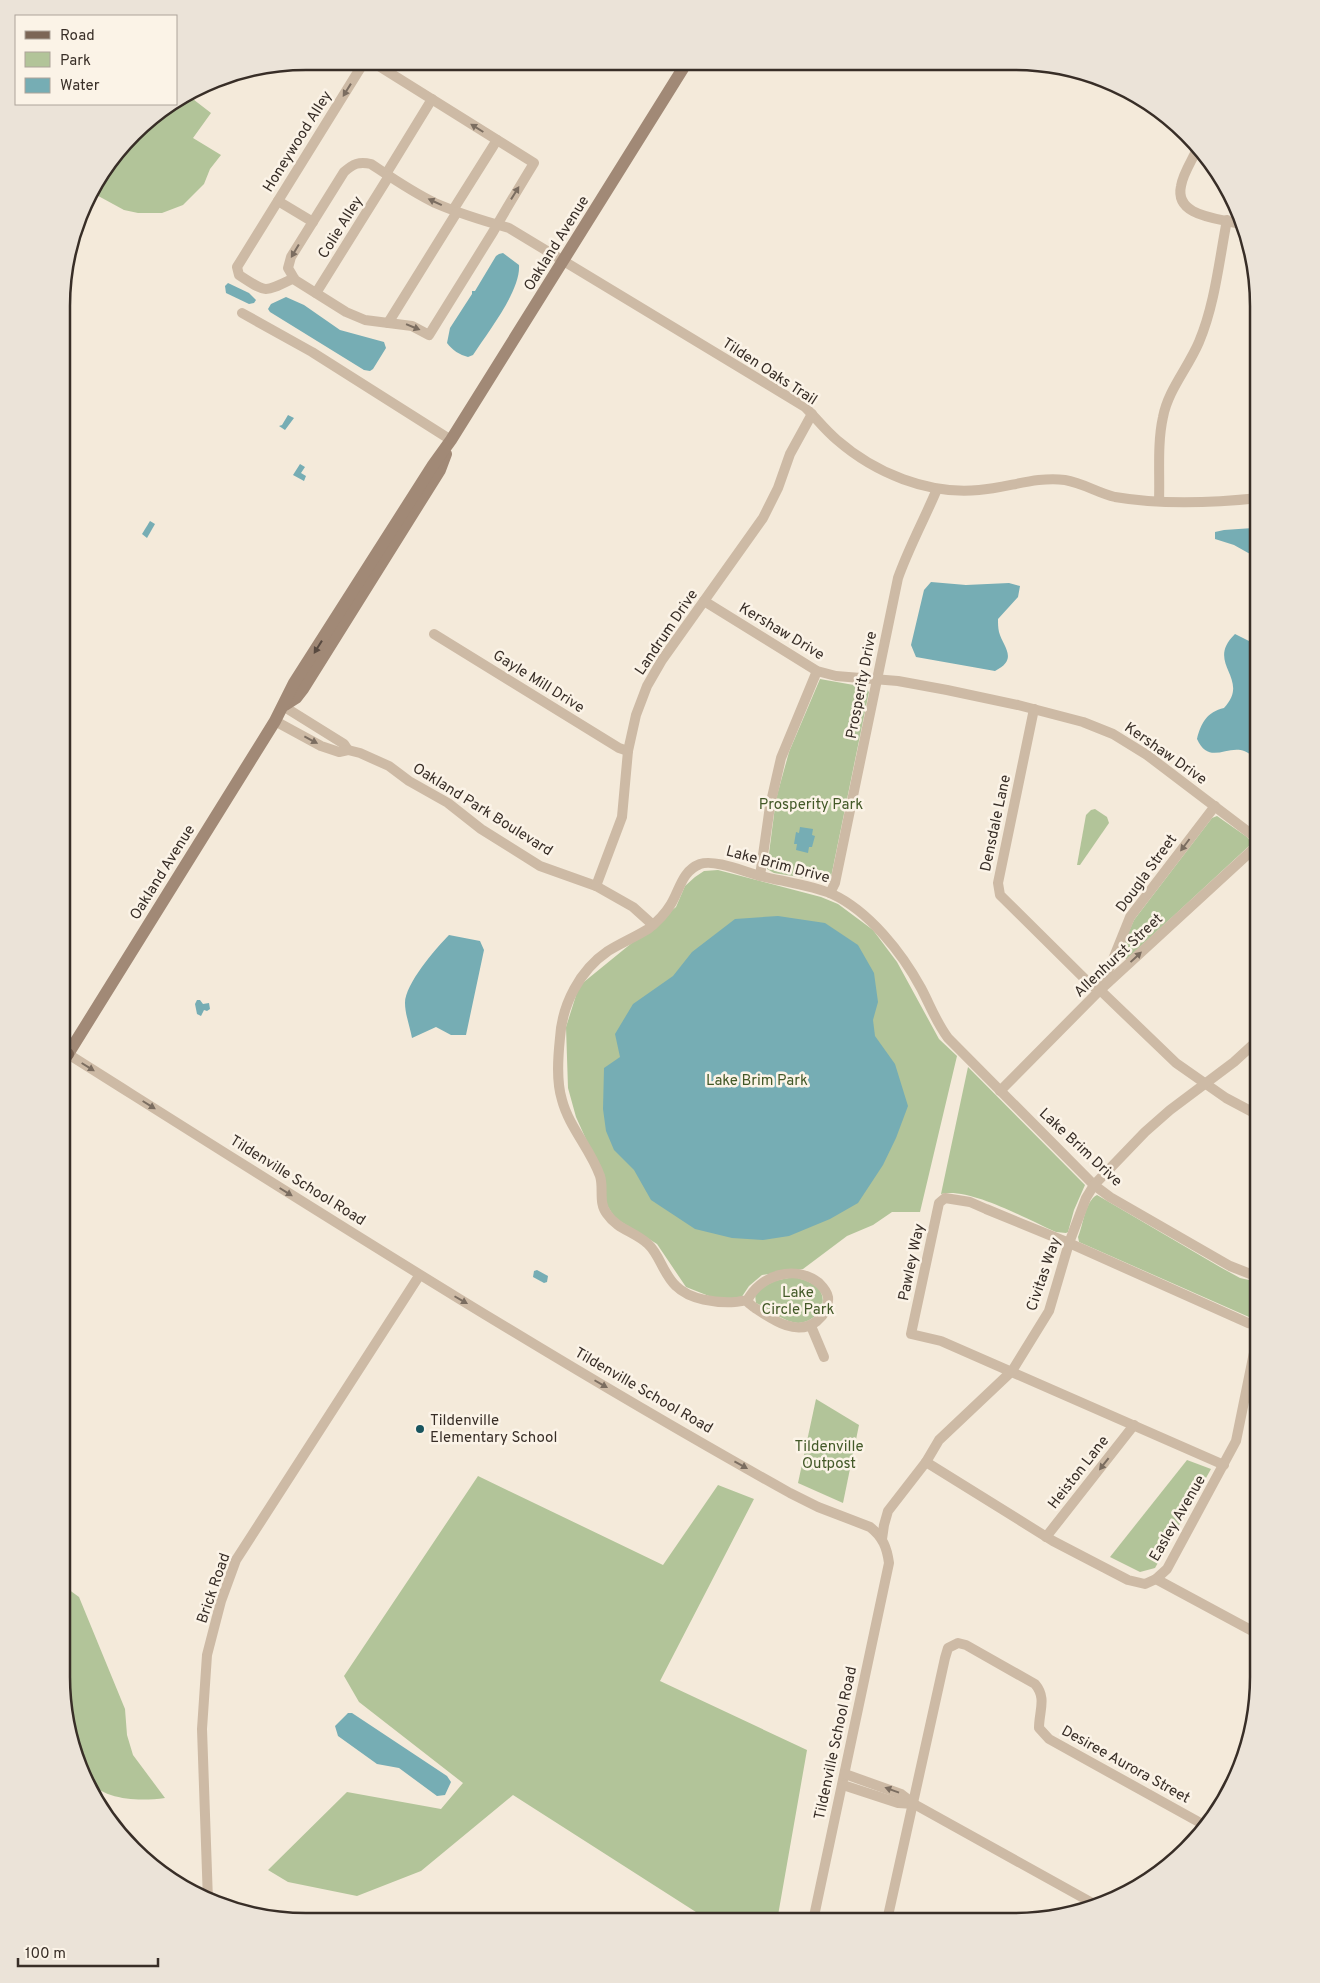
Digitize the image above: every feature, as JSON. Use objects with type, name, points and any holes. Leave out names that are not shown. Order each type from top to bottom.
[{"type":"street","name":"Honeywood Alley","points":[[294,278],[263,290],[239,275],[237,267],[359,70]]},
{"type":"street","name":"Honeywood Alley","points":[[385,70],[534,163],[497,225]]},
{"type":"street","name":"Oakland Avenue","points":[[70,1046],[275,721],[294,684],[433,465],[452,440],[682,70]]},
{"type":"street","name":"Colie Alley","points":[[316,293],[432,99]]},
{"type":"street","points":[[388,323],[497,140]]},
{"type":"street","points":[[1195,154],[1181,186],[1180,196],[1184,206],[1195,214],[1234,222]]},
{"type":"street","name":"Tilden Oaks Trail","points":[[312,222],[344,172],[352,165],[362,162],[370,164],[419,195],[455,211],[509,228],[805,407],[836,440],[892,476],[937,488],[977,491],[1033,480],[1065,480],[1114,496],[1159,501],[1231,501],[1250,499]]},
{"type":"street","points":[[278,201],[312,222],[291,257],[288,268],[294,278],[346,312],[365,320],[412,326],[429,335],[497,225]]},
{"type":"street","points":[[1159,501],[1163,415],[1170,395],[1199,342],[1209,312],[1227,220]]},
{"type":"street","points":[[242,313],[312,352],[452,440]]},
{"type":"street","name":"Landrum Drive","points":[[596,886],[622,817],[628,752],[636,715],[647,686],[662,660],[763,518],[778,488],[790,454],[812,414]]},
{"type":"street","name":"Prosperity Drive","points":[[830,893],[835,883],[898,578],[937,488]]},
{"type":"street","name":"Kershaw Drive","points":[[704,601],[817,671],[836,676],[898,681],[1034,709],[1083,722],[1113,734],[1147,755],[1250,834]]},
{"type":"street","name":"Gayle Mill Drive","points":[[434,634],[628,752]]},
{"type":"street","points":[[760,876],[770,806],[781,758],[817,671]]},
{"type":"street","name":"Oakland Park Boulevard","points":[[284,706],[344,744],[348,750]]},
{"type":"street","name":"Densdale Lane","points":[[1034,709],[998,883],[999,892],[1092,986],[1100,990]]},
{"type":"street","name":"Oakland Park Boulevard","points":[[275,721],[321,746],[339,752],[348,750],[376,759],[389,766],[409,781],[448,803],[481,829],[540,866],[596,886],[633,907],[653,925]]},
{"type":"street","name":"Dougla Street","points":[[1100,990],[1130,917],[1215,806]]},
{"type":"street","name":"Allenhurst Street","points":[[1000,1091],[1100,990],[1250,851]]},
{"type":"street","name":"Lake Brim Drive","points":[[747,1301],[733,1303],[710,1301],[697,1298],[677,1287],[663,1270],[651,1247],[637,1234],[621,1228],[605,1213],[600,1196],[601,1178],[562,1100],[559,1078],[560,1035],[566,1006],[577,983],[590,966],[608,952],[653,925],[672,902],[689,870],[702,863],[716,863],[830,893],[850,905],[872,923],[891,944],[921,988],[942,1029],[960,1050],[1094,1185],[1110,1197],[1230,1266],[1250,1274]]},
{"type":"street","points":[[1100,990],[1176,1063],[1204,1084],[1250,1110]]},
{"type":"street","name":"Civitas Way","points":[[882,1539],[888,1512],[926,1462],[939,1440],[1012,1371],[1049,1311],[1069,1243],[1086,1198],[1094,1185],[1145,1132],[1250,1047]]},
{"type":"street","name":"Tildenville School Road","points":[[70,1060],[419,1276],[726,1457],[818,1507],[870,1527],[882,1539],[888,1551],[889,1563],[816,1913]]},
{"type":"street","name":"Pawley Way","points":[[1224,1465],[942,1341],[911,1334],[939,1203],[945,1198],[970,1202],[1069,1243],[1250,1323]]},
{"type":"street","points":[[795,1273],[811,1278],[822,1286],[828,1295],[828,1306],[823,1316],[811,1326],[797,1328],[784,1325],[747,1301],[751,1293],[778,1275],[795,1273]]},
{"type":"street","name":"Brick Road","points":[[208,1891],[202,1729],[206,1655],[221,1601],[236,1560],[419,1276]]},
{"type":"street","points":[[811,1326],[824,1357]]},
{"type":"street","name":"Easley Avenue","points":[[926,1462],[1046,1537],[1128,1580],[1145,1584],[1156,1580],[1167,1569],[1236,1441],[1250,1372]]},
{"type":"street","name":"Heiston Lane","points":[[1046,1537],[1134,1426]]},
{"type":"street","points":[[1156,1580],[1250,1630]]},
{"type":"street","name":"Desiree Aurora Street","points":[[914,1804],[945,1658],[948,1648],[958,1643],[966,1645],[1035,1684],[1041,1690],[1043,1703],[1039,1714],[1039,1728],[1049,1739],[1200,1823]]},
{"type":"street","points":[[845,1774],[901,1794],[914,1804],[1088,1901]]},
{"type":"street","points":[[843,1785],[898,1803],[914,1804]]},
{"type":"street","points":[[889,1913],[914,1804]]},
{"type":"green space","points":[[193,99],[211,113],[193,138],[221,155],[210,169],[204,184],[183,205],[162,213],[138,213],[124,210],[98,196],[110,175],[139,139],[162,119]]},
{"type":"green space","name":"Prosperity Park","points":[[820,679],[865,687],[869,692],[830,882],[774,873],[767,869],[776,799],[789,752]]},
{"type":"green space","points":[[1095,809],[1107,817],[1109,823],[1080,865],[1077,865],[1086,815]]},
{"type":"green space","points":[[1217,816],[1247,837],[1250,841],[1249,846],[1127,959],[1121,958],[1120,952],[1134,920],[1212,818]]},
{"type":"green space","name":"Lake Brim Park","points":[[718,870],[821,897],[838,904],[873,930],[897,962],[939,1039],[957,1056],[920,1212],[892,1212],[873,1225],[847,1236],[803,1269],[762,1275],[749,1286],[741,1298],[714,1298],[686,1287],[657,1244],[615,1218],[603,1199],[603,1177],[576,1117],[568,1088],[566,1027],[579,986],[676,907],[685,886],[695,877],[704,871]]},
{"type":"green space","points":[[968,1067],[1085,1185],[1074,1210],[1068,1232],[1056,1232],[999,1206],[967,1195],[941,1194]]},
{"type":"green space","points":[[1097,1195],[1220,1267],[1240,1278],[1250,1280],[1250,1317],[1079,1242],[1078,1237],[1087,1208]]},
{"type":"green space","name":"Lake Circle Park","points":[[794,1277],[813,1284],[822,1294],[823,1300],[822,1306],[815,1316],[810,1320],[798,1323],[782,1318],[756,1303],[755,1295],[768,1284]]},
{"type":"green space","name":"Tildenville Outpost","points":[[816,1399],[859,1425],[843,1503],[798,1483]]},
{"type":"green space","points":[[1187,1460],[1211,1469],[1155,1568],[1140,1572],[1110,1557]]},
{"type":"green space","points":[[478,1476],[663,1565],[718,1485],[754,1499],[660,1681],[807,1750],[778,1913],[697,1913],[513,1795],[421,1871],[357,1896],[288,1882],[268,1870],[347,1792],[441,1809],[463,1783],[359,1702],[344,1676]]},
{"type":"green space","points":[[70,1590],[79,1597],[125,1709],[127,1735],[133,1755],[165,1798],[129,1799],[99,1789],[88,1767],[78,1738],[72,1708]]},
{"type":"water","points":[[503,253],[519,265],[515,287],[502,312],[473,355],[468,357],[459,354],[447,343],[450,328],[496,256]]},
{"type":"water","points":[[228,283],[249,293],[256,300],[254,303],[249,304],[226,293],[225,286]]},
{"type":"water","points":[[286,297],[304,305],[340,330],[384,342],[386,348],[373,369],[370,371],[364,370],[270,312],[268,309],[271,304]]},
{"type":"water","points":[[288,415],[294,418],[285,430],[279,426],[282,425]]},
{"type":"water","points":[[300,464],[305,467],[301,473],[306,476],[304,481],[293,475]]},
{"type":"water","points":[[150,521],[155,524],[147,538],[142,534]]},
{"type":"water","points":[[1250,528],[1250,554],[1234,545],[1215,539],[1215,532]]},
{"type":"water","points":[[931,582],[966,585],[1009,583],[1020,586],[1018,597],[998,619],[999,632],[1008,653],[1006,662],[1002,666],[995,671],[916,657],[911,645],[924,590]]},
{"type":"water","points":[[1235,634],[1250,642],[1250,755],[1245,751],[1238,750],[1209,752],[1203,748],[1197,739],[1209,715],[1224,708],[1231,697],[1232,679],[1225,663],[1224,654],[1227,645]]},
{"type":"water","points":[[800,827],[813,829],[812,835],[815,836],[808,853],[796,850],[797,844],[794,844],[796,832],[799,833]]},
{"type":"water","name":"Lake Brim Park","points":[[778,916],[825,923],[858,945],[874,973],[878,1002],[873,1020],[875,1036],[895,1064],[908,1106],[883,1165],[858,1203],[830,1219],[789,1236],[763,1240],[732,1238],[695,1229],[651,1200],[634,1170],[614,1150],[606,1131],[603,1109],[604,1068],[620,1057],[615,1034],[633,1004],[673,976],[692,952],[735,919]]},
{"type":"water","points":[[449,935],[480,941],[484,950],[466,1035],[451,1035],[436,1027],[412,1038],[405,1007],[406,995],[422,967]]},
{"type":"water","points":[[197,1000],[200,1000],[203,1004],[209,1003],[210,1009],[204,1010],[201,1016],[197,1014],[195,1004]]},
{"type":"water","points":[[537,1270],[548,1276],[547,1282],[544,1283],[533,1277],[534,1271]]},
{"type":"water","points":[[348,1713],[352,1713],[447,1776],[451,1782],[445,1795],[437,1796],[399,1768],[377,1764],[338,1736],[335,1726]]},
{"type":"place","name":"Tildenville Elementary School","points":[[420,1429]]}]
